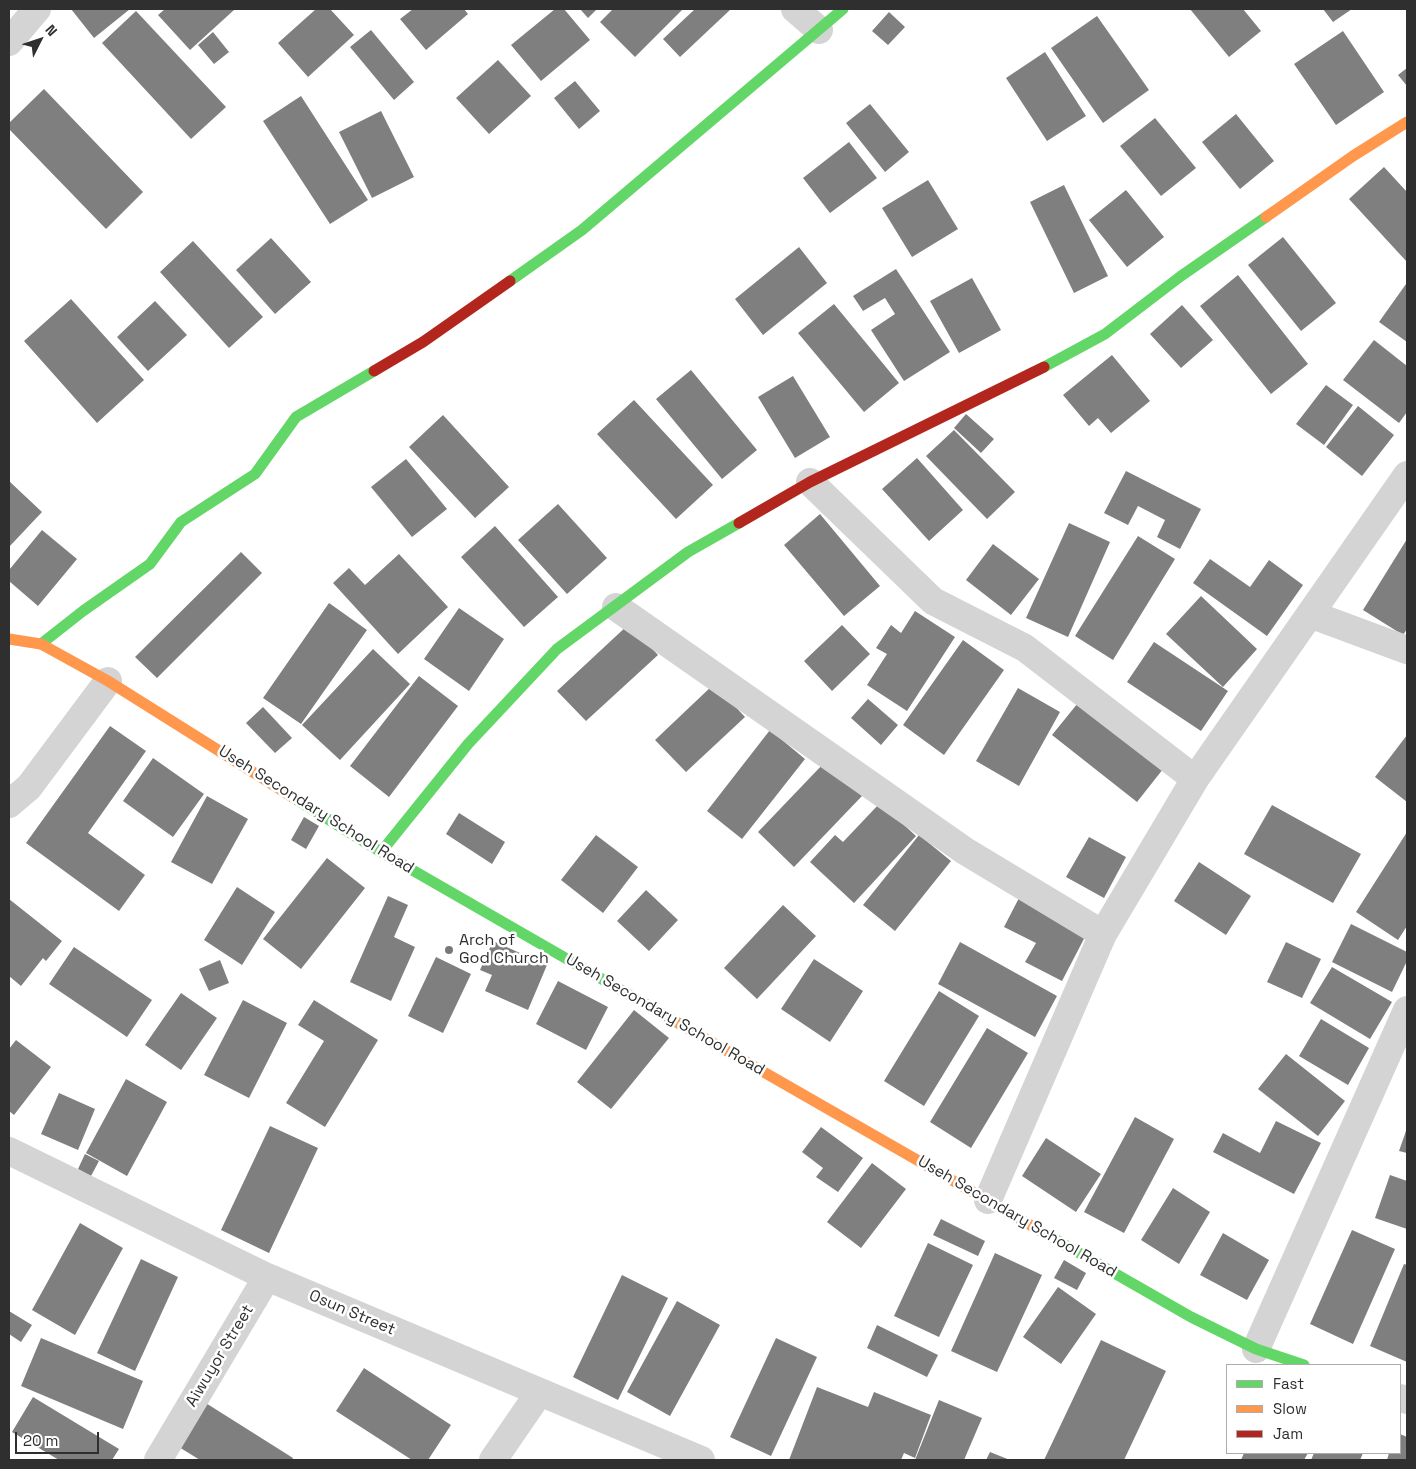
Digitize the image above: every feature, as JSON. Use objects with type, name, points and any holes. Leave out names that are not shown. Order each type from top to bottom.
[{"type":"street","points":[[9,42],[37,9]]},
{"type":"street","points":[[795,9],[819,30]]},
{"type":"street","points":[[41,644],[82,610],[150,564],[181,522],[255,474],[296,416],[423,342],[582,230],[843,9]]},
{"type":"street","points":[[381,852],[468,744],[551,656],[688,552],[810,482],[1105,334],[1189,270],[1353,156],[1407,122]]},
{"type":"street","points":[[988,1200],[1103,934],[1195,779],[1407,475]]},
{"type":"street","points":[[810,482],[933,601],[1025,648],[1195,779]]},
{"type":"street","points":[[616,607],[965,851],[1103,934]]},
{"type":"street","points":[[1310,614],[1407,650]]},
{"type":"street","name":"Useh Secondary School Road","points":[[9,639],[41,644],[108,681],[381,852],[1191,1317],[1256,1349],[1301,1364]]},
{"type":"street","points":[[9,804],[30,787],[108,681]]},
{"type":"street","points":[[1256,1349],[1407,1010]]},
{"type":"street","name":"Osun Street","points":[[9,1151],[267,1277],[701,1460]]},
{"type":"street","name":"Aiwuyor Street","points":[[158,1460],[267,1277]]},
{"type":"street","points":[[493,1460],[539,1393]]},
{"type":"building","points":[[71,9],[130,9],[94,38]]},
{"type":"building","points":[[165,9],[234,10],[190,50],[158,15]]},
{"type":"building","points":[[316,9],[330,9],[354,35],[308,77],[278,43]]},
{"type":"building","points":[[413,9],[464,9],[468,14],[426,50],[400,19]]},
{"type":"building","points":[[555,9],[564,9],[590,40],[541,81],[511,45]]},
{"type":"building","points":[[580,9],[597,9],[588,18]]},
{"type":"building","points":[[613,9],[683,9],[635,57],[600,22]]},
{"type":"building","points":[[695,9],[731,9],[680,57],[663,39]]},
{"type":"building","points":[[1190,9],[1243,9],[1261,31],[1229,57]]},
{"type":"building","points":[[1323,9],[1352,9],[1333,22]]},
{"type":"building","points":[[136,11],[226,107],[191,139],[102,43]]},
{"type":"building","points":[[889,12],[905,27],[888,45],[872,31]]},
{"type":"building","points":[[1097,16],[1149,90],[1103,123],[1051,48]]},
{"type":"building","points":[[371,30],[414,82],[394,100],[350,47]]},
{"type":"building","points":[[1343,31],[1384,92],[1336,125],[1294,64]]},
{"type":"building","points":[[213,32],[229,52],[214,64],[198,45]]},
{"type":"building","points":[[1045,52],[1086,116],[1047,141],[1006,78]]},
{"type":"building","points":[[498,60],[531,96],[489,134],[456,98]]},
{"type":"building","points":[[1407,68],[1407,86],[1398,75]]},
{"type":"building","points":[[575,81],[600,111],[579,129],[554,98]]},
{"type":"building","points":[[44,89],[143,192],[106,229],[9,129],[9,123]]},
{"type":"building","points":[[301,96],[368,200],[330,224],[263,121]]},
{"type":"building","points":[[870,104],[909,152],[885,172],[846,123]]},
{"type":"building","points":[[381,111],[414,177],[372,198],[339,132]]},
{"type":"building","points":[[1236,114],[1274,161],[1240,189],[1202,142]]},
{"type":"building","points":[[1155,118],[1196,168],[1161,196],[1120,146]]},
{"type":"building","points":[[849,142],[877,178],[830,213],[803,178]]},
{"type":"building","points":[[1384,167],[1407,192],[1407,262],[1349,199]]},
{"type":"building","points":[[928,180],[958,229],[912,257],[882,208]]},
{"type":"building","points":[[1064,185],[1108,276],[1074,293],[1030,202]]},
{"type":"building","points":[[1126,190],[1164,237],[1127,267],[1089,220]]},
{"type":"building","points":[[1283,237],[1336,303],[1301,331],[1248,265]]},
{"type":"building","points":[[271,238],[311,282],[275,314],[236,270]]},
{"type":"building","points":[[193,241],[263,317],[229,348],[160,272]]},
{"type":"building","points":[[799,247],[827,283],[763,335],[735,299]]},
{"type":"building","points":[[896,269],[950,352],[904,381],[871,330],[895,314],[885,298],[863,311],[853,296]]},
{"type":"building","points":[[1238,275],[1308,364],[1271,394],[1200,306]]},
{"type":"building","points":[[972,278],[1001,330],[959,353],[930,301]]},
{"type":"building","points":[[1407,284],[1407,342],[1379,322]]},
{"type":"building","points":[[71,299],[144,380],[97,423],[24,341]]},
{"type":"building","points":[[155,301],[187,335],[148,371],[117,337]]},
{"type":"building","points":[[834,304],[899,383],[864,412],[798,333]]},
{"type":"building","points":[[1182,305],[1213,340],[1181,368],[1150,334]]},
{"type":"building","points":[[1374,340],[1407,366],[1407,412],[1399,423],[1343,380]]},
{"type":"building","points":[[1112,355],[1150,401],[1111,433],[1098,418],[1089,426],[1063,395]]},
{"type":"building","points":[[691,370],[757,450],[722,479],[656,399]]},
{"type":"building","points":[[793,376],[830,437],[795,458],[758,397]]},
{"type":"building","points":[[1326,385],[1353,405],[1324,445],[1296,424]]},
{"type":"building","points":[[634,400],[713,485],[676,519],[597,434]]},
{"type":"building","points":[[1358,406],[1394,435],[1362,476],[1326,447]]},
{"type":"building","points":[[966,414],[994,439],[981,453],[954,428]]},
{"type":"building","points":[[443,415],[509,487],[475,518],[409,447]]},
{"type":"building","points":[[954,430],[1015,492],[987,519],[926,456]]},
{"type":"building","points":[[917,458],[963,510],[929,541],[882,489]]},
{"type":"building","points":[[406,459],[447,509],[412,537],[371,487]]},
{"type":"building","points":[[1126,471],[1201,509],[1180,549],[1157,537],[1165,520],[1138,506],[1128,525],[1104,513]]},
{"type":"building","points":[[9,481],[42,512],[9,547]]},
{"type":"building","points":[[558,504],[607,558],[567,594],[518,540]]},
{"type":"building","points":[[820,514],[880,586],[844,616],[784,545]]},
{"type":"building","points":[[1069,523],[1110,542],[1068,637],[1026,618]]},
{"type":"building","points":[[495,526],[558,597],[524,627],[461,557]]},
{"type":"building","points":[[42,530],[77,559],[38,606],[9,581],[9,570]]},
{"type":"building","points":[[1138,536],[1175,559],[1113,660],[1075,636]]},
{"type":"building","points":[[1407,539],[1407,629],[1403,635],[1363,610]]},
{"type":"building","points":[[993,544],[1039,579],[1011,615],[966,580]]},
{"type":"building","points":[[241,552],[262,573],[157,678],[135,657]]},
{"type":"building","points":[[399,554],[448,607],[398,654],[333,583],[349,568],[365,585]]},
{"type":"building","points":[[1210,559],[1250,587],[1269,560],[1303,585],[1267,636],[1193,583]]},
{"type":"building","points":[[1201,596],[1257,649],[1223,687],[1166,634]]},
{"type":"building","points":[[329,603],[367,630],[301,724],[263,698]]},
{"type":"building","points":[[459,608],[504,639],[469,691],[424,659]]},
{"type":"building","points":[[915,611],[955,637],[907,711],[867,685],[887,654],[876,648],[891,625],[901,633]]},
{"type":"building","points":[[629,624],[658,655],[586,721],[557,691]]},
{"type":"building","points":[[842,625],[870,654],[832,691],[804,661]]},
{"type":"building","points":[[963,640],[1004,670],[944,755],[903,725]]},
{"type":"building","points":[[1154,642],[1228,691],[1201,731],[1127,682]]},
{"type":"building","points":[[373,649],[410,684],[340,760],[302,725]]},
{"type":"building","points":[[419,676],[458,706],[389,797],[350,766]]},
{"type":"building","points":[[714,684],[745,717],[686,772],[655,740]]},
{"type":"building","points":[[1018,688],[1060,712],[1019,786],[976,761]]},
{"type":"building","points":[[1082,698],[1167,764],[1137,802],[1052,735]]},
{"type":"building","points":[[868,699],[898,725],[881,745],[851,718]]},
{"type":"building","points":[[263,707],[292,738],[275,753],[246,723]]},
{"type":"building","points":[[110,726],[146,751],[88,833],[145,875],[119,911],[26,843]]},
{"type":"building","points":[[770,730],[805,759],[742,839],[707,811]]},
{"type":"building","points":[[1407,735],[1407,802],[1375,777]]},
{"type":"building","points":[[153,758],[204,794],[173,837],[123,801]]},
{"type":"building","points":[[825,762],[862,796],[794,867],[758,832]]},
{"type":"building","points":[[207,796],[248,819],[212,884],[171,862]]},
{"type":"building","points":[[880,803],[916,836],[854,903],[810,862],[835,835],[843,842]]},
{"type":"building","points":[[1272,805],[1361,854],[1333,903],[1244,854]]},
{"type":"building","points":[[459,813],[505,842],[492,864],[446,834]]},
{"type":"building","points":[[304,817],[319,826],[306,849],[291,840]]},
{"type":"building","points":[[1407,832],[1407,926],[1398,940],[1356,912]]},
{"type":"building","points":[[596,835],[638,867],[603,913],[561,880]]},
{"type":"building","points":[[919,835],[951,861],[895,931],[863,905]]},
{"type":"building","points":[[1089,837],[1126,857],[1104,898],[1066,877]]},
{"type":"building","points":[[327,858],[365,888],[301,969],[263,939]]},
{"type":"building","points":[[1199,862],[1251,896],[1226,935],[1174,901]]},
{"type":"building","points":[[237,887],[275,912],[242,965],[204,940]]},
{"type":"building","points":[[646,890],[678,920],[649,951],[617,921]]},
{"type":"building","points":[[388,896],[408,905],[394,937],[415,947],[391,1001],[350,982]]},
{"type":"building","points":[[1019,898],[1087,933],[1062,981],[1025,962],[1036,943],[1004,927]]},
{"type":"building","points":[[9,899],[62,941],[46,961],[43,958],[21,986],[9,976]]},
{"type":"building","points":[[783,905],[816,936],[757,999],[724,968]]},
{"type":"building","points":[[1351,924],[1407,952],[1407,961],[1392,992],[1332,962]]},
{"type":"building","points":[[493,941],[547,965],[528,1010],[485,991],[492,975],[480,970]]},
{"type":"building","points":[[960,942],[1057,996],[1035,1037],[938,984]]},
{"type":"building","points":[[1286,942],[1321,959],[1302,998],[1267,982]]},
{"type":"building","points":[[74,947],[152,1000],[127,1037],[49,984]]},
{"type":"building","points":[[436,957],[471,974],[443,1033],[408,1016]]},
{"type":"building","points":[[814,959],[863,991],[830,1042],[781,1009]]},
{"type":"building","points":[[220,960],[229,983],[209,991],[199,969]]},
{"type":"building","points":[[1332,967],[1392,1002],[1370,1039],[1310,1003]]},
{"type":"building","points":[[558,981],[608,1007],[586,1050],[536,1024]]},
{"type":"building","points":[[939,991],[979,1016],[924,1106],[884,1081]]},
{"type":"building","points":[[181,993],[217,1018],[181,1070],[145,1045]]},
{"type":"building","points":[[243,1000],[287,1023],[249,1098],[204,1075]]},
{"type":"building","points":[[314,1000],[378,1040],[325,1127],[286,1103],[324,1041],[298,1025]]},
{"type":"building","points":[[634,1010],[669,1038],[611,1109],[577,1082]]},
{"type":"building","points":[[1321,1019],[1369,1048],[1348,1085],[1299,1056]]},
{"type":"building","points":[[987,1028],[1028,1053],[971,1148],[930,1122]]},
{"type":"building","points":[[16,1040],[51,1067],[14,1115],[9,1111],[9,1049]]},
{"type":"building","points":[[1286,1054],[1345,1101],[1318,1136],[1258,1089]]},
{"type":"building","points":[[126,1079],[167,1102],[127,1176],[86,1153]]},
{"type":"building","points":[[59,1093],[95,1109],[78,1150],[41,1134]]},
{"type":"building","points":[[1135,1117],[1174,1139],[1124,1233],[1084,1212]]},
{"type":"building","points":[[1276,1121],[1321,1143],[1294,1194],[1213,1152],[1223,1133],[1260,1153]]},
{"type":"building","points":[[270,1126],[318,1148],[269,1253],[221,1230]]},
{"type":"building","points":[[821,1127],[863,1158],[838,1192],[816,1177],[823,1168],[802,1152]]},
{"type":"building","points":[[1407,1128],[1407,1153],[1399,1151]]},
{"type":"building","points":[[1046,1138],[1101,1174],[1076,1212],[1022,1176]]},
{"type":"building","points":[[85,1154],[99,1161],[91,1176],[78,1169]]},
{"type":"building","points":[[872,1163],[906,1189],[861,1248],[827,1222]]},
{"type":"building","points":[[1390,1175],[1407,1181],[1407,1229],[1375,1218]]},
{"type":"building","points":[[1173,1188],[1210,1212],[1179,1264],[1141,1240]]},
{"type":"building","points":[[941,1219],[985,1241],[978,1256],[933,1235]]},
{"type":"building","points":[[80,1223],[123,1248],[75,1335],[32,1310]]},
{"type":"building","points":[[1352,1230],[1395,1249],[1353,1344],[1310,1324]]},
{"type":"building","points":[[1223,1233],[1269,1260],[1247,1300],[1200,1275]]},
{"type":"building","points":[[928,1243],[973,1265],[939,1337],[894,1316]]},
{"type":"building","points":[[995,1253],[1042,1275],[997,1372],[951,1351]]},
{"type":"building","points":[[141,1259],[178,1277],[135,1371],[97,1353]]},
{"type":"building","points":[[1064,1260],[1086,1273],[1077,1290],[1054,1278]]},
{"type":"building","points":[[1404,1264],[1407,1265],[1407,1362],[1370,1346]]},
{"type":"building","points":[[622,1275],[668,1298],[618,1400],[573,1377]]},
{"type":"building","points":[[1058,1287],[1096,1314],[1061,1364],[1023,1337]]},
{"type":"building","points":[[677,1301],[720,1325],[670,1416],[627,1392]]},
{"type":"building","points":[[9,1311],[32,1325],[21,1342],[9,1334]]},
{"type":"building","points":[[877,1325],[938,1355],[927,1377],[867,1348]]},
{"type":"building","points":[[41,1338],[143,1381],[123,1429],[21,1386]]},
{"type":"building","points":[[776,1338],[817,1357],[771,1456],[730,1437]]},
{"type":"building","points":[[1101,1340],[1166,1371],[1124,1460],[1044,1460]]},
{"type":"building","points":[[364,1368],[451,1425],[428,1460],[412,1460],[336,1411]]},
{"type":"building","points":[[817,1387],[868,1407],[874,1392],[931,1415],[915,1458],[904,1453],[901,1460],[789,1460]]},
{"type":"building","points":[[33,1397],[119,1449],[112,1460],[59,1460],[12,1432]]},
{"type":"building","points":[[201,1400],[293,1458],[292,1460],[200,1460],[174,1444]]},
{"type":"building","points":[[939,1400],[982,1418],[964,1460],[915,1460]]},
{"type":"building","points":[[1401,1434],[1407,1437],[1407,1460],[1387,1460],[1389,1454],[1401,1454]]},
{"type":"building","points":[[990,1452],[1010,1460],[986,1460]]},
{"type":"building","points":[[1244,1454],[1307,1454],[1304,1460],[1241,1460]]},
{"type":"building","points":[[1314,1454],[1363,1454],[1360,1460],[1311,1460]]},
{"type":"traffic: fast","points":[[510,281],[582,230],[843,9]]},
{"type":"traffic: fast","points":[[1044,367],[1105,334],[1181,276],[1266,217]]},
{"type":"traffic: fast","points":[[41,644],[83,611],[150,564],[181,522],[255,474],[296,417],[374,371]]},
{"type":"traffic: fast","points":[[381,852],[468,744],[557,649],[688,552],[739,523]]},
{"type":"traffic: fast","points":[[291,796],[381,852],[680,1024]]},
{"type":"traffic: fast","points":[[1039,1230],[1191,1317],[1256,1349],[1301,1364]]},
{"type":"traffic: slow","points":[[1266,217],[1353,156],[1407,122]]},
{"type":"traffic: slow","points":[[9,639],[41,644],[108,681],[291,796]]},
{"type":"traffic: slow","points":[[680,1024],[1039,1230]]},
{"type":"traffic: jam","points":[[374,371],[423,342],[510,281]]},
{"type":"traffic: jam","points":[[739,523],[810,482],[1044,367]]},
{"type":"place","name":"Arch of God Church","points":[[449,950]]}]
